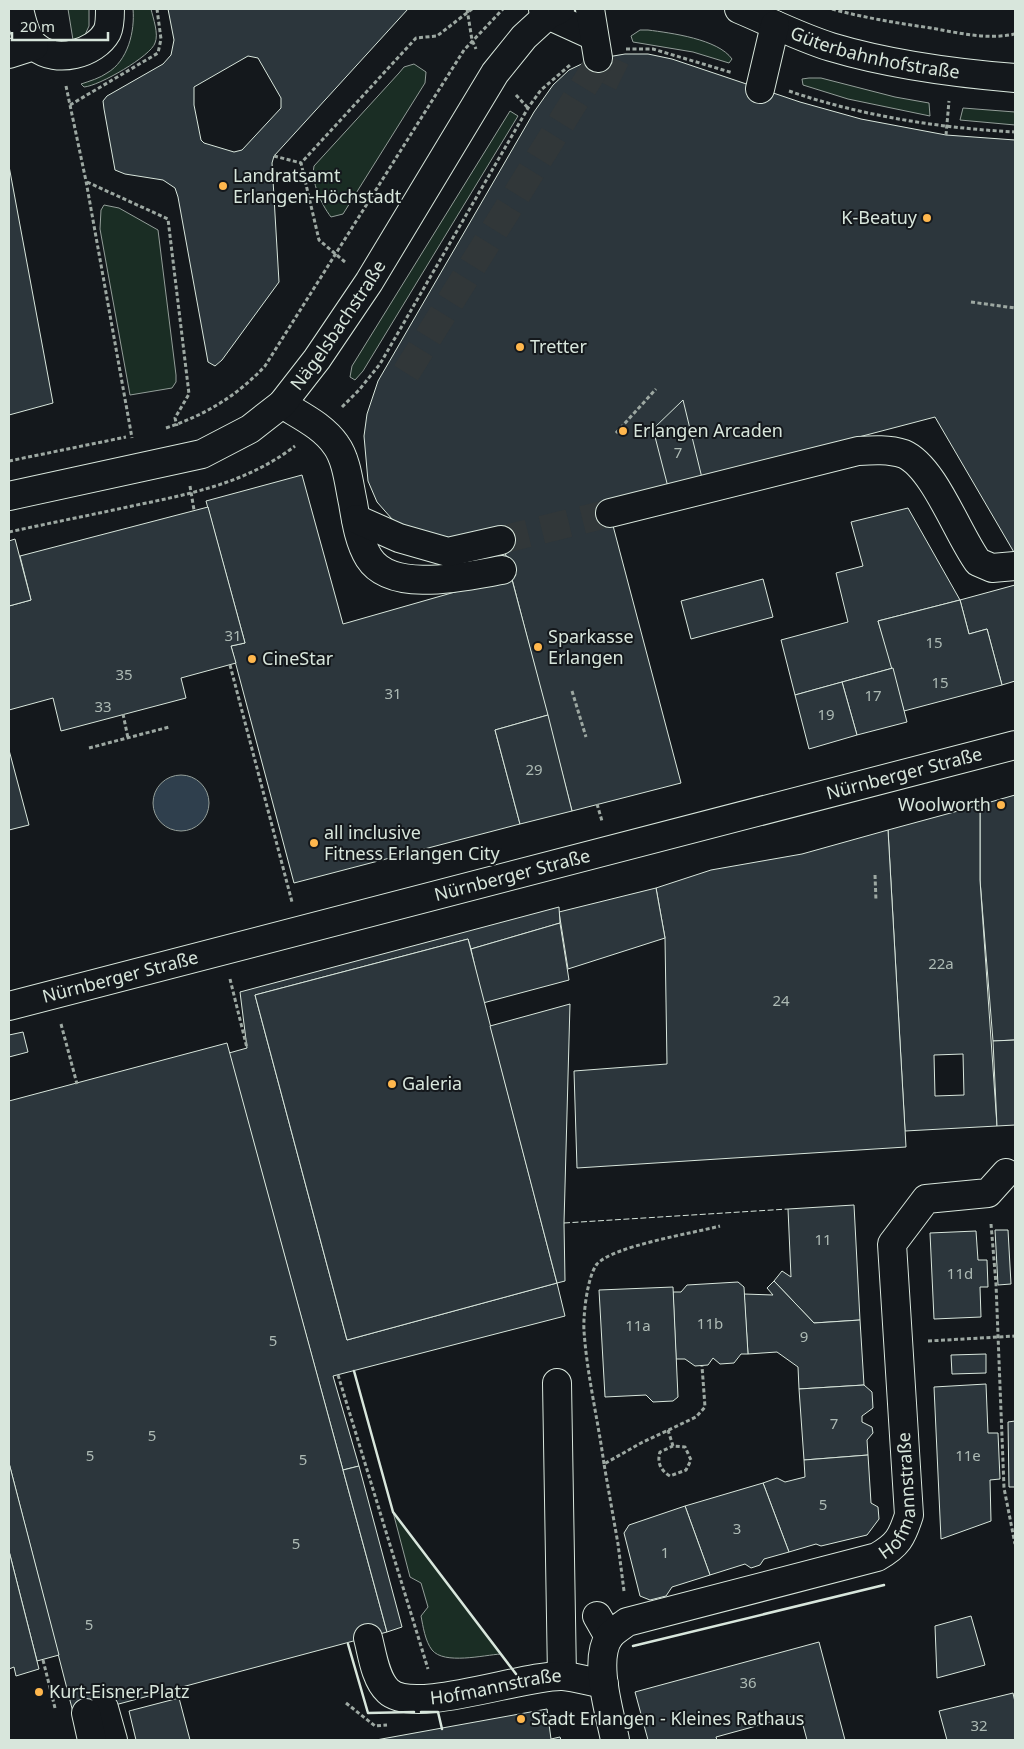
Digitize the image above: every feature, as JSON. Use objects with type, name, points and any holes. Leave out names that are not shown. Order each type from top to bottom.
[{"type":"street","points":[[19,9],[23,27],[21,50],[60,55],[90,49],[99,43],[108,30],[110,9]]},
{"type":"street","points":[[590,9],[597,49]]},
{"type":"street","name":"Güterbahnhofstraße","points":[[739,9],[824,44],[884,61],[951,73],[1015,78]]},
{"type":"street","points":[[550,11],[597,49]]},
{"type":"street","name":"Nägelsbachstraße","points":[[9,496],[202,454],[250,429],[282,404],[317,359],[369,282],[495,73],[524,36],[550,11]]},
{"type":"street","points":[[761,85],[775,25]]},
{"type":"street","points":[[282,404],[320,428],[337,446],[348,475],[356,518],[369,558],[379,569],[399,578],[428,580],[502,570]]},
{"type":"street","points":[[610,513],[858,451],[883,450],[904,454],[916,461],[931,479],[978,562],[992,568],[1015,566]]},
{"type":"street","points":[[356,518],[399,538],[448,552],[501,540]]},
{"type":"street","name":"Nürnberger Straße","points":[[9,1006],[1015,745]]},
{"type":"street","points":[[988,1194],[1006,1173]]},
{"type":"street","name":"Hofmannstraße","points":[[611,1625],[877,1556],[893,1548],[903,1533],[909,1515],[892,1244],[926,1199],[988,1194]]},
{"type":"street","points":[[557,1383],[562,1676]]},
{"type":"street","points":[[611,1625],[602,1656],[604,1684],[615,1740]]},
{"type":"street","name":"Hofmannstraße","points":[[368,1638],[378,1673],[388,1692],[414,1699],[562,1676],[604,1684]]},
{"type":"street","points":[[92,1740],[95,1710],[112,1740]]},
{"type":"path","points":[[70,105],[158,53],[161,39],[157,9]]},
{"type":"path","points":[[301,163],[416,38],[437,36],[472,9]]},
{"type":"path","points":[[162,430],[209,411],[244,387],[257,375],[275,352],[472,40],[503,9]]},
{"type":"path","points":[[832,9],[866,18],[972,35],[993,37],[1015,34]]},
{"type":"path","points":[[9,532],[191,494],[238,480],[277,460],[320,428],[359,390],[380,364],[509,138],[541,90],[558,72],[597,49],[653,49],[761,85],[908,121],[965,130],[1015,132]]},
{"type":"path","points":[[60,55],[86,181],[137,467]]},
{"type":"path","points":[[274,156],[301,163]]},
{"type":"path","points":[[301,163],[320,240],[369,282]]},
{"type":"path","points":[[86,181],[168,219],[189,394],[175,418],[184,458]]},
{"type":"path","points":[[970,302],[1015,308]]},
{"type":"path","points":[[616,433],[656,389]]},
{"type":"path","points":[[9,461],[139,434]]},
{"type":"path","points":[[230,665],[299,932]]},
{"type":"path","points":[[572,691],[586,737]]},
{"type":"path","points":[[123,714],[128,738]]},
{"type":"path","points":[[89,748],[169,727]]},
{"type":"path","points":[[875,875],[876,901]]},
{"type":"path","points":[[223,952],[248,1048]]},
{"type":"path","points":[[53,995],[77,1084]]},
{"type":"path","points":[[988,1194],[999,1337],[1004,1488],[1015,1544]]},
{"type":"path","points":[[611,1625],[618,1544],[584,1330],[586,1297],[592,1273],[597,1264],[618,1251],[720,1226]]},
{"type":"path","points":[[898,1343],[1015,1336]]},
{"type":"path","points":[[604,1464],[696,1417],[705,1408],[702,1366]]},
{"type":"path","points":[[338,1375],[436,1697]]},
{"type":"path","points":[[344,1415],[350,1414]]},
{"type":"path","points":[[668,1430],[673,1446]]},
{"type":"path","points":[[673,1446],[685,1447],[691,1460],[686,1470],[670,1476],[662,1471],[658,1459],[660,1452],[673,1446]]},
{"type":"path","points":[[43,1660],[57,1713]]},
{"type":"green space","points":[[68,9],[89,9],[89,26],[84,37],[73,40]]},
{"type":"green space","points":[[133,9],[151,9],[156,31],[155,43],[151,49],[124,70],[101,82],[84,87],[81,84],[104,75],[120,61],[129,45],[133,27]]},
{"type":"green space","points":[[640,30],[681,35],[705,42],[716,46],[732,59],[729,63],[693,52],[633,42],[631,36]]},
{"type":"green space","points":[[414,64],[426,72],[425,83],[343,214],[331,217],[318,193],[314,179],[314,166],[404,67]]},
{"type":"green space","points":[[821,78],[895,97],[929,103],[930,116],[848,99],[803,85],[802,79]]},
{"type":"green space","points":[[963,108],[1015,112],[1015,125],[960,120]]},
{"type":"green space","points":[[510,111],[518,116],[363,371],[355,380],[350,377],[352,366]]},
{"type":"green space","points":[[104,205],[119,208],[158,230],[176,375],[176,382],[172,388],[130,395],[100,229],[101,210]]},
{"type":"green space","points":[[393,1512],[501,1654],[455,1658],[438,1655],[432,1650],[426,1638],[421,1616],[428,1607],[421,1583],[410,1577]]},
{"type":"water","points":[[175,775],[187,775],[201,783],[209,797],[207,814],[201,823],[187,831],[175,831],[165,826],[158,819],[153,809],[153,797],[158,787],[165,780]]},
{"type":"building","name":"Landratsamt Erlangen-Höchstadt","points":[[168,9],[408,9],[274,156],[272,163],[279,282],[222,360],[215,366],[208,362],[175,188],[163,180],[125,174],[115,170],[104,109],[103,101],[107,96],[163,64],[171,55],[174,40]],"holes":[[[248,56],[258,58],[281,98],[281,108],[242,150],[234,152],[204,143],[201,140],[194,105],[194,87]]]},
{"type":"building","name":"Erlangen Arcaden","points":[[625,54],[648,54],[672,59],[800,102],[861,119],[946,135],[1015,140],[1015,554],[935,417],[607,503],[681,783],[572,811],[505,552],[400,525],[392,519],[377,502],[368,481],[364,436],[367,414],[378,381],[534,112],[553,85],[569,70],[590,60]]},
{"type":"building","points":[[9,166],[53,403],[9,415]]},
{"type":"building","points":[[683,400],[702,478],[668,487],[653,429]]},
{"type":"building","points":[[302,475],[343,624],[511,576],[548,715],[495,730],[520,824],[294,883],[231,646],[245,643],[206,501]]},
{"type":"building","points":[[208,507],[245,643],[231,646],[236,663],[181,678],[186,698],[61,731],[53,698],[9,710],[9,606],[31,600],[20,556]]},
{"type":"building","points":[[908,508],[960,600],[878,621],[893,668],[795,695],[781,640],[848,622],[836,573],[863,566],[851,522]]},
{"type":"building","points":[[15,539],[31,600],[9,606],[9,541]]},
{"type":"building","points":[[763,579],[773,617],[691,639],[681,601]]},
{"type":"building","points":[[1015,585],[1015,681],[1002,685],[987,629],[969,634],[960,600]]},
{"type":"building","points":[[960,600],[969,634],[987,629],[1002,685],[904,711],[878,621]]},
{"type":"building","points":[[893,668],[907,722],[857,735],[842,682]]},
{"type":"building","points":[[842,682],[857,735],[809,749],[795,695]]},
{"type":"building","points":[[548,715],[572,811],[520,824],[495,730]]},
{"type":"building","points":[[9,750],[29,825],[9,830]]},
{"type":"building","points":[[1015,795],[1015,1040],[993,1041],[980,880],[980,805]]},
{"type":"building","points":[[980,805],[980,880],[997,1126],[905,1131],[888,830]],"holes":[[[963,1054],[964,1095],[935,1096],[934,1055]]]},
{"type":"building","points":[[888,830],[906,1147],[577,1168],[574,1071],[667,1064],[665,938],[656,888],[711,870],[802,854]]},
{"type":"building","points":[[656,888],[665,938],[568,969],[559,912]]},
{"type":"building","points":[[559,907],[560,923],[471,949],[468,939],[255,995],[347,1340],[557,1283],[565,1316],[333,1376],[359,1466],[343,1470],[229,1053],[247,1048],[240,992]]},
{"type":"building","points":[[560,923],[569,980],[483,1003],[471,949]]},
{"type":"building","name":"Galeria","points":[[468,939],[557,1283],[347,1340],[255,995]]},
{"type":"building","points":[[570,1004],[564,1223],[565,1281],[557,1283],[490,1026]]},
{"type":"building","points":[[23,1032],[28,1052],[9,1057],[9,1035]]},
{"type":"building","points":[[1015,1040],[1015,1125],[997,1126],[993,1041]]},
{"type":"building","points":[[227,1043],[387,1632],[74,1716],[9,1463],[9,1101]]},
{"type":"building","points":[[854,1205],[860,1320],[814,1323],[774,1281],[782,1271],[791,1277],[788,1209]]},
{"type":"building","points":[[995,1230],[1008,1230],[1011,1284],[998,1285]]},
{"type":"building","points":[[976,1231],[978,1260],[987,1260],[988,1287],[980,1287],[981,1317],[934,1319],[930,1233]]},
{"type":"building","points":[[774,1281],[814,1323],[860,1320],[864,1385],[799,1389],[798,1367],[777,1352],[748,1354],[744,1294],[773,1295],[767,1288]]},
{"type":"building","points":[[738,1282],[744,1287],[748,1354],[741,1354],[734,1363],[720,1364],[713,1358],[708,1365],[695,1366],[685,1359],[676,1359],[673,1292],[681,1292],[687,1285]]},
{"type":"building","points":[[673,1287],[678,1397],[673,1401],[653,1402],[646,1395],[605,1397],[599,1290]]},
{"type":"building","points":[[986,1354],[986,1373],[952,1374],[951,1355]]},
{"type":"building","points":[[986,1384],[988,1433],[998,1433],[1000,1479],[990,1480],[991,1521],[941,1539],[934,1387]]},
{"type":"building","points":[[864,1385],[872,1392],[873,1408],[862,1416],[862,1422],[872,1427],[873,1433],[867,1440],[868,1455],[804,1460],[799,1389]]},
{"type":"building","points":[[1015,1421],[1015,1487],[1009,1487],[1008,1422]]},
{"type":"building","points":[[868,1455],[871,1503],[878,1507],[879,1519],[867,1535],[821,1546],[816,1544],[789,1552],[763,1483],[777,1478],[785,1482],[805,1477],[804,1460]]},
{"type":"building","points":[[9,1463],[59,1655],[37,1661],[9,1551]]},
{"type":"building","points":[[359,1466],[402,1627],[387,1632],[343,1470]]},
{"type":"building","points":[[763,1483],[789,1552],[764,1559],[760,1565],[751,1568],[745,1564],[710,1575],[685,1506]]},
{"type":"building","points":[[685,1506],[710,1575],[672,1587],[666,1596],[650,1600],[640,1596],[624,1533],[629,1525]]},
{"type":"building","points":[[9,1551],[39,1669],[16,1676],[14,1667],[9,1669]]},
{"type":"building","points":[[971,1616],[985,1665],[937,1678],[935,1626]]},
{"type":"building","points":[[819,1642],[845,1740],[807,1740],[800,1714],[716,1737],[717,1740],[648,1740],[635,1692]]},
{"type":"building","points":[[1013,1693],[1015,1702],[1015,1740],[947,1740],[939,1711]]},
{"type":"building","points":[[179,1698],[190,1740],[136,1740],[129,1711]]},
{"type":"building","name":"Stadt Erlangen - Kleines Rathaus","points":[[547,1709],[551,1739],[560,1737],[561,1740],[376,1740]]},
{"type":"tunnel","points":[[406,373],[597,65],[598,58]]},
{"type":"tunnel","points":[[597,65],[626,79]]},
{"type":"tunnel","points":[[501,540],[610,513]]},
{"type":"fence","points":[[564,1223],[788,1209]]},
{"type":"wall","points":[[354,1371],[393,1512],[516,1674]]},
{"type":"wall","points":[[633,1646],[884,1585]]},
{"type":"wall","points":[[348,1644],[368,1713],[414,1712]]},
{"type":"wall","points":[[421,1712],[438,1712],[442,1729]]},
{"type":"place","name":"Landratsamt Erlangen-Höchstadt","points":[[223,186]]},
{"type":"place","name":"K-Beatuy","points":[[927,218]]},
{"type":"place","name":"Tretter","points":[[520,347]]},
{"type":"place","name":"Erlangen Arcaden","points":[[623,431]]},
{"type":"place","name":"Sparkasse Erlangen","points":[[538,647]]},
{"type":"place","name":"CineStar","points":[[252,659]]},
{"type":"place","name":"Woolworth","points":[[1001,805]]},
{"type":"place","name":"all inclusive Fitness Erlangen City","points":[[314,843]]},
{"type":"place","name":"Galeria","points":[[392,1084]]},
{"type":"place","name":"Kurt-Eisner-Platz","points":[[39,1692]]},
{"type":"place","name":"Stadt Erlangen - Kleines Rathaus","points":[[521,1719]]}]
